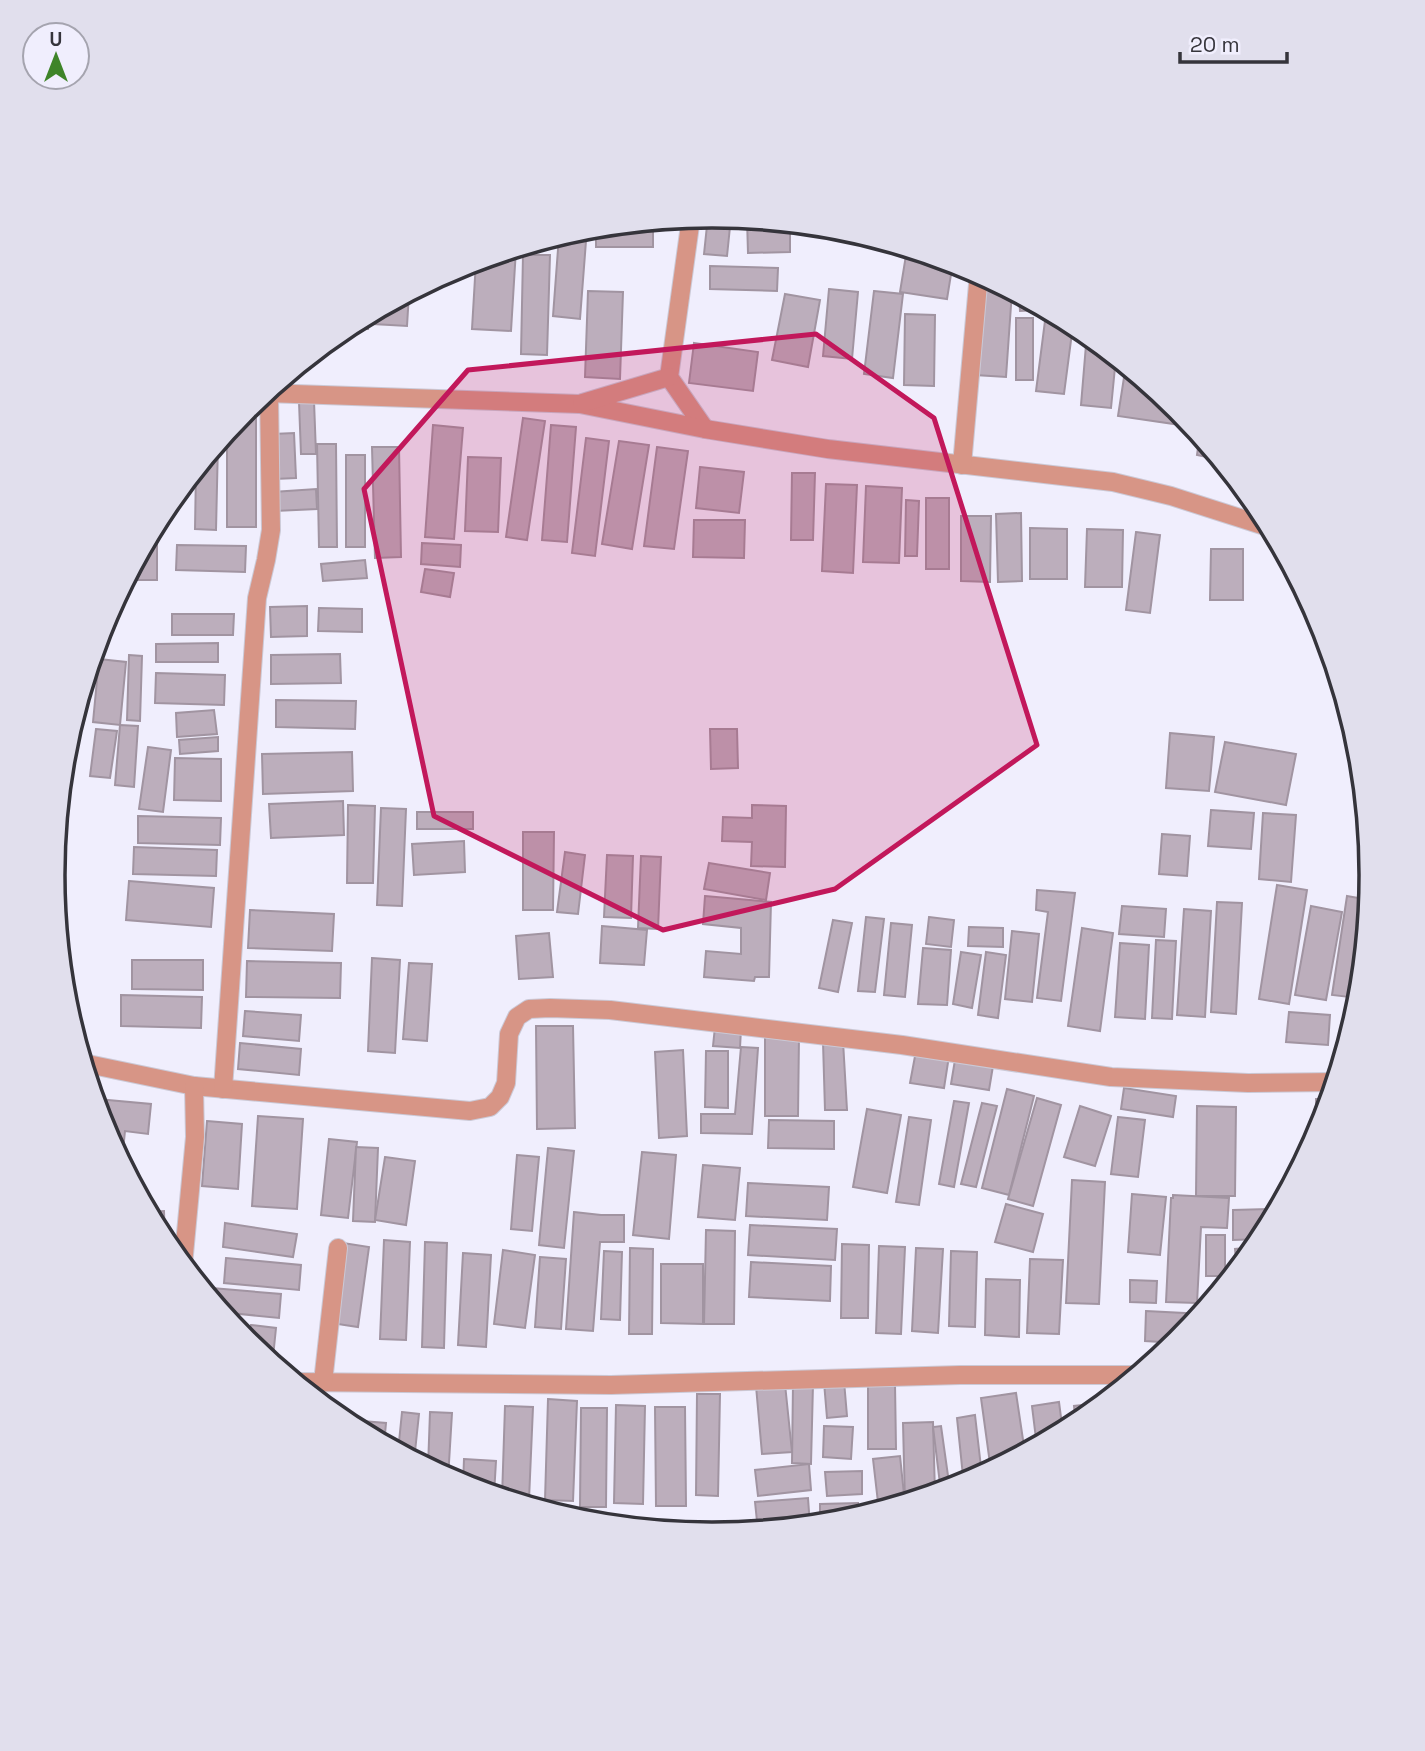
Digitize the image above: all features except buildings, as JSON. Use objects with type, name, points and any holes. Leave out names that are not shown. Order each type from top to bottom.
[{"type":"street","points":[[690,229],[669,377],[705,429]]},
{"type":"street","points":[[962,465],[978,285]]},
{"type":"street","points":[[580,404],[669,377]]},
{"type":"street","points":[[279,393],[580,404],[705,429],[828,449],[1114,482],[1171,496],[1255,523]]},
{"type":"street","points":[[223,1089],[257,598],[267,560],[271,530],[267,405]]},
{"type":"street","points":[[93,1065],[194,1086],[470,1111],[490,1107],[500,1097],[506,1083],[509,1034],[517,1017],[529,1009],[550,1008],[610,1010],[888,1044],[1111,1077],[1248,1083],[1327,1082]]},
{"type":"street","points":[[184,1250],[195,1137],[194,1086]]},
{"type":"street","points":[[323,1382],[338,1248]]},
{"type":"street","points":[[309,1382],[611,1385],[960,1375],[1125,1375]]},
{"type":"highlighted area","points":[[816,334],[934,418],[1037,745],[835,889],[663,930],[434,816],[364,489],[468,370]]}]
